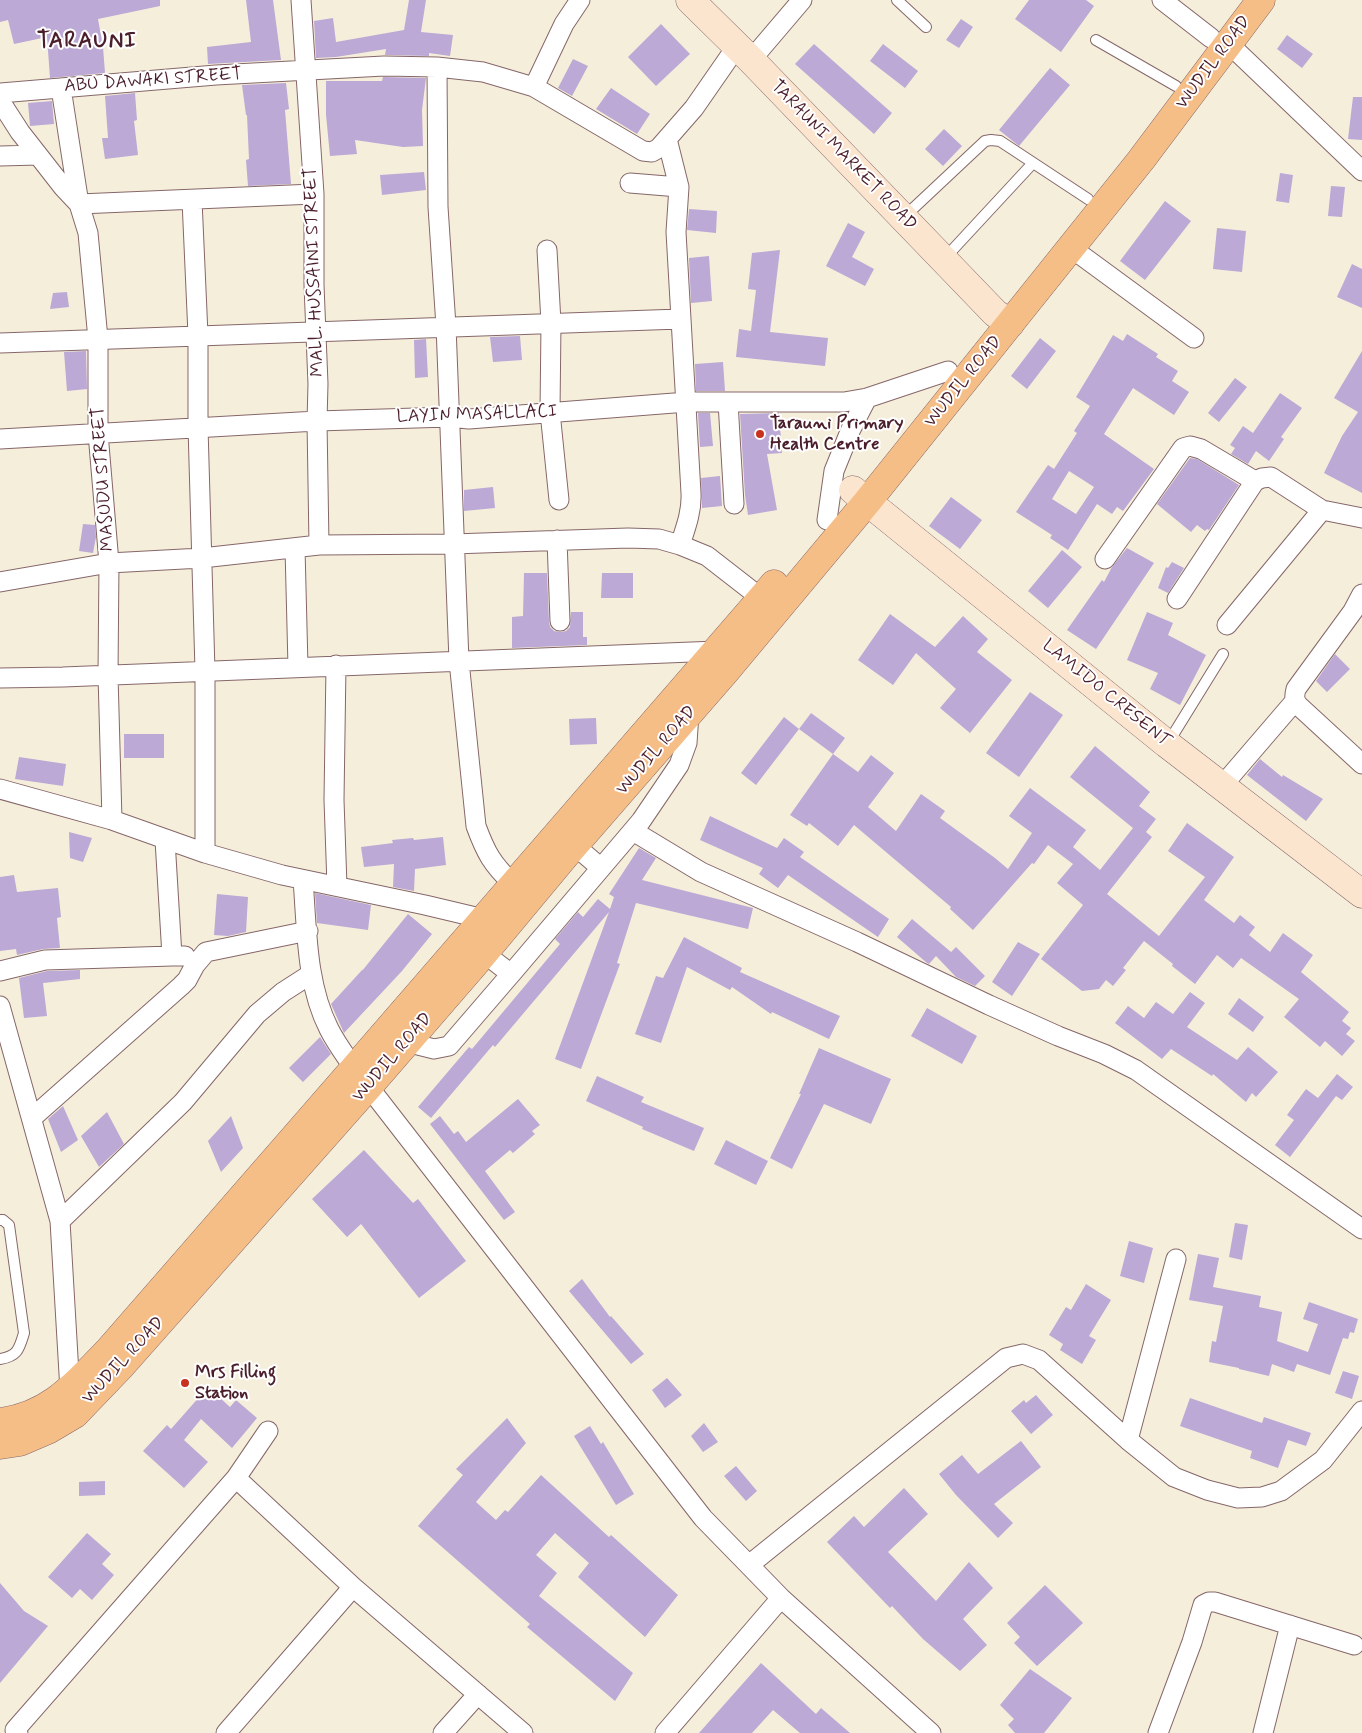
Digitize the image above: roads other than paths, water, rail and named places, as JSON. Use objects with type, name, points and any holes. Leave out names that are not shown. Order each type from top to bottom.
[{"type":"main road","name":"WUDIL ROAD","points":[[0,1445],[20,1442],[41,1433],[75,1414],[115,1357],[361,1077],[513,884],[717,651],[828,520],[860,496],[948,371],[1003,319],[1070,247],[1141,160],[1220,41],[1239,0]]},
{"type":"main road","name":"WUDIL ROAD","points":[[361,1077],[406,1042],[689,713],[860,496],[1003,319],[1088,199],[1176,86],[1261,0]]},
{"type":"main road","name":"WUDIL ROAD","points":[[0,1422],[13,1421],[59,1400],[115,1357]]},
{"type":"street","name":"MALL. HUSSAINI STREET","points":[[302,0],[314,194],[319,545]]},
{"type":"street","points":[[534,87],[564,24],[580,0]]},
{"type":"street","name":"TARAUNI MARKET ROAD","points":[[690,0],[1003,319]]},
{"type":"street","name":"ABU DAWAKI STREET","points":[[0,93],[216,75],[384,66],[437,67],[483,72],[534,87],[643,151],[652,152],[659,148],[744,53],[802,0]]},
{"type":"street","points":[[1162,0],[1220,41],[1362,171]]},
{"type":"street","points":[[437,67],[438,207],[446,326],[459,661],[476,826],[485,851],[497,869],[513,884]]},
{"type":"street","points":[[61,88],[78,204],[314,194]]},
{"type":"street","name":"MASUDU STREET","points":[[0,101],[38,155],[78,204],[88,233],[98,339],[98,433],[109,563],[108,675],[112,820]]},
{"type":"street","points":[[667,139],[679,187],[676,232],[692,506],[680,545]]},
{"type":"street","points":[[0,156],[38,155]]},
{"type":"street","points":[[630,184],[679,187]]},
{"type":"street","points":[[192,200],[198,335],[198,427],[205,671],[205,853]]},
{"type":"street","points":[[1070,247],[1194,338]]},
{"type":"street","points":[[547,250],[551,323],[550,412],[558,500]]},
{"type":"street","points":[[0,343],[680,319]]},
{"type":"street","name":"LAYIN MASALLACI","points":[[0,439],[317,421],[449,417],[469,419],[687,402],[844,402],[867,398],[948,371]]},
{"type":"street","points":[[828,520],[834,471],[851,429],[867,398]]},
{"type":"street","points":[[728,402],[734,504]]},
{"type":"street","points":[[1105,559],[1179,452],[1184,448],[1190,446],[1201,449],[1255,481]]},
{"type":"street","points":[[1177,599],[1255,481],[1271,477],[1322,510],[1362,518]]},
{"type":"street","name":"LAMIDO CRESENT","points":[[860,496],[1167,744],[1362,894]]},
{"type":"street","points":[[1227,625],[1322,510]]},
{"type":"street","points":[[0,582],[109,563],[202,558],[319,545],[453,544],[636,538],[660,539],[707,556],[761,598]]},
{"type":"street","points":[[557,540],[560,621]]},
{"type":"street","points":[[295,548],[298,667]]},
{"type":"street","points":[[1362,594],[1353,611],[1296,689],[1294,696],[1295,701],[1362,764]]},
{"type":"street","points":[[0,678],[717,651]]},
{"type":"street","points":[[336,665],[334,800],[337,886]]},
{"type":"street","points":[[1222,786],[1295,701]]},
{"type":"street","points":[[406,1042],[434,1049],[449,1046],[511,974],[641,821],[679,765],[687,743],[689,713]]},
{"type":"street","points":[[0,789],[112,820],[205,853],[282,875],[484,919]]},
{"type":"street","points":[[633,831],[701,872],[849,938],[998,1009],[1104,1054],[1136,1070],[1362,1229]]},
{"type":"street","points":[[165,840],[172,956]]},
{"type":"street","points":[[574,845],[600,868]]},
{"type":"street","points":[[303,880],[312,974],[328,1028],[361,1077],[703,1518],[781,1598],[931,1733]]},
{"type":"street","points":[[32,1118],[188,980],[194,965],[206,952],[308,931]]},
{"type":"street","points":[[484,953],[511,974]]},
{"type":"street","points":[[0,971],[45,960],[202,956]]},
{"type":"street","points":[[60,1221],[183,1102],[257,1014],[283,992],[312,974]]},
{"type":"street","points":[[0,1006],[60,1221],[70,1391]]},
{"type":"street","points":[[1128,1440],[1176,1259]]},
{"type":"street","points":[[749,1565],[1006,1358],[1023,1354],[1039,1360],[1128,1440],[1174,1477],[1207,1490],[1238,1498],[1262,1497],[1281,1491],[1322,1460],[1362,1412]]},
{"type":"street","points":[[18,1733],[15,1730],[236,1478],[268,1431]]},
{"type":"street","points":[[236,1478],[353,1587],[523,1733]]},
{"type":"street","points":[[226,1733],[353,1587]]},
{"type":"street","points":[[665,1733],[781,1598]]},
{"type":"street","points":[[1158,1733],[1192,1642],[1203,1605],[1209,1602],[1215,1602],[1354,1646]]},
{"type":"street","points":[[1263,1733],[1290,1625]]},
{"type":"street","points":[[443,1733],[478,1694]]},
{"type":"lane","points":[[897,0],[926,27]]},
{"type":"lane","points":[[1096,40],[1176,86]]},
{"type":"lane","points":[[903,218],[985,141],[991,140],[1000,141],[1088,199]]},
{"type":"lane","points":[[944,260],[1033,163]]},
{"type":"lane","points":[[1167,744],[1223,654]]},
{"type":"lane","points":[[0,1220],[9,1225],[24,1334],[19,1350],[8,1358],[0,1359]]},
{"type":"place","name":"Tarauni Primary Health Centre","points":[[760,434]]},
{"type":"place","name":"Mrs Filling Station","points":[[185,1383]]},
{"type":"district","name":"TARAUNI","points":[[87,42]]}]
